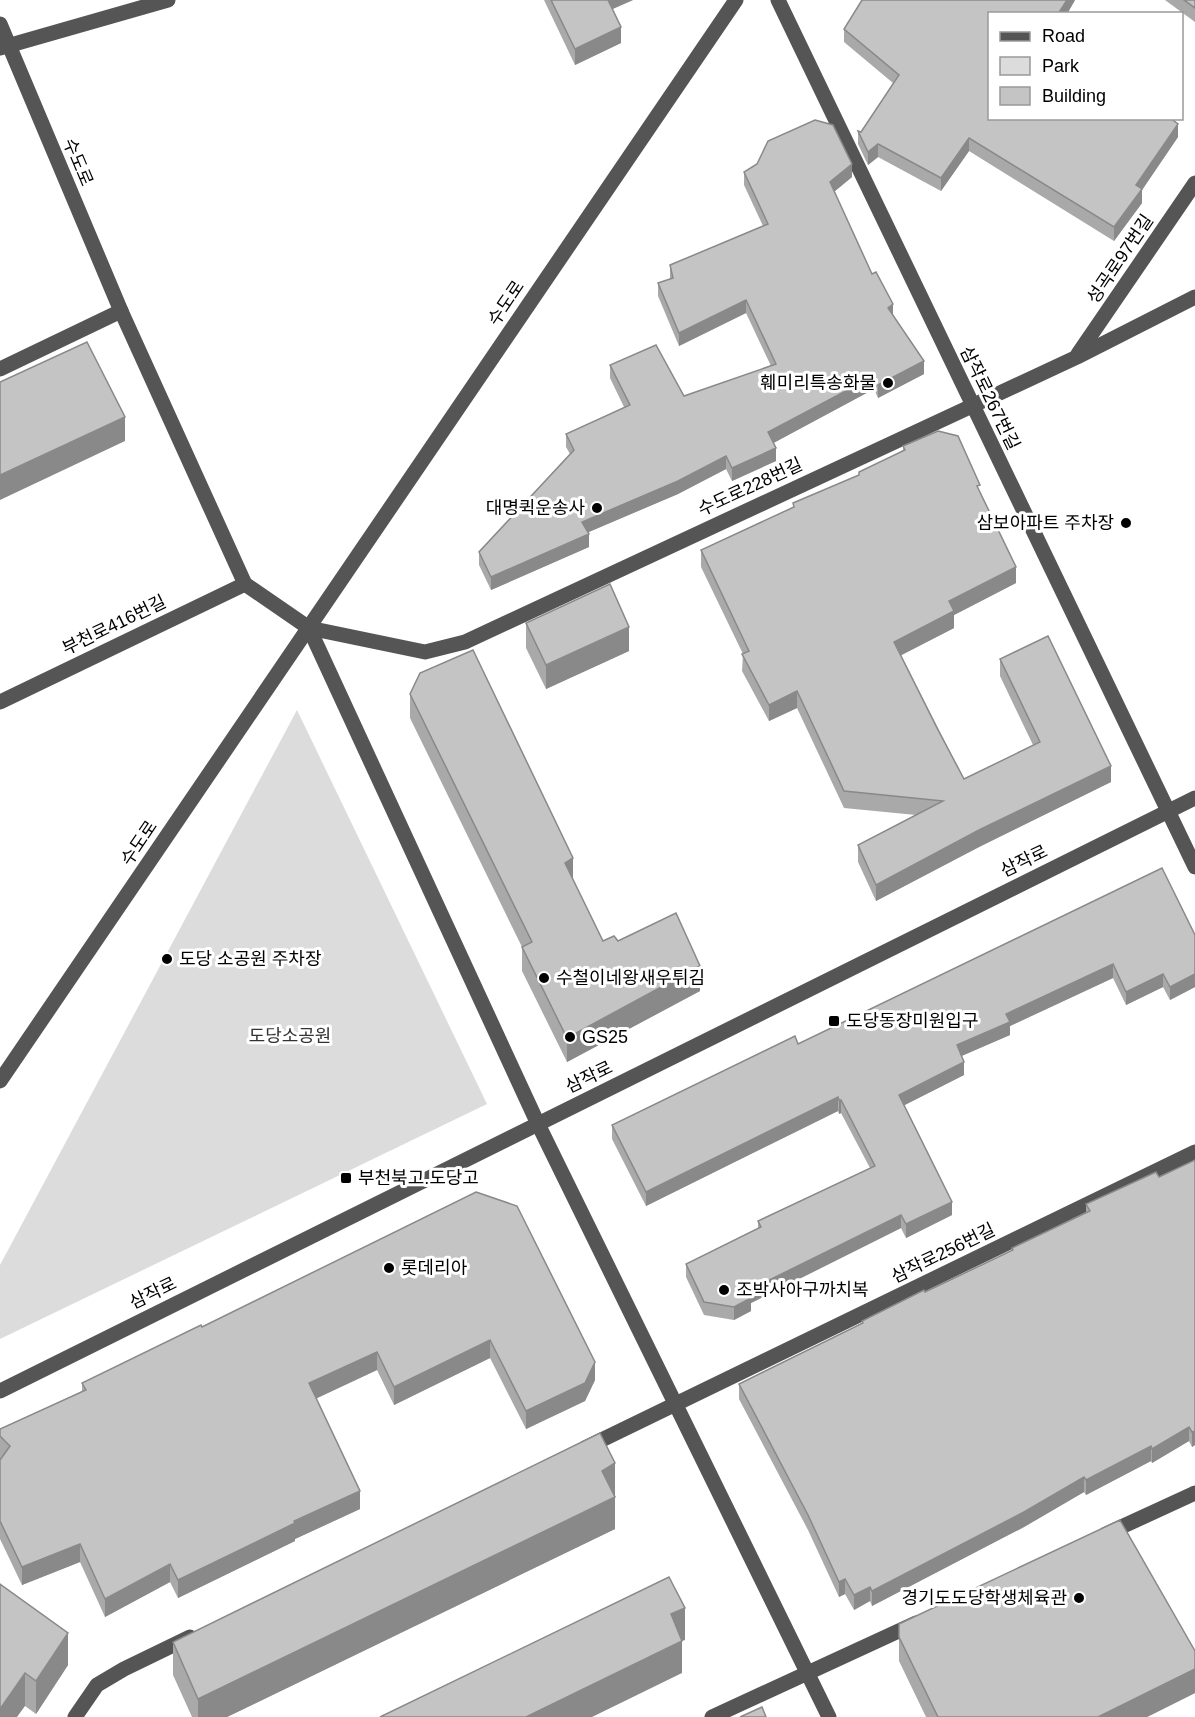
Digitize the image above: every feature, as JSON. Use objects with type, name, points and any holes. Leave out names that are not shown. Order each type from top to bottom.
[{"type":"street","points":[[4,46],[168,0]]},
{"type":"street","name":"수도로","points":[[0,1081],[736,0]]},
{"type":"street","name":"삼작로267번길","points":[[778,0],[1195,867]]},
{"type":"street","name":"수도로","points":[[0,24],[4,46],[245,584]]},
{"type":"street","name":"성곡로97번길","points":[[1077,357],[1195,183]]},
{"type":"street","name":"수도로228번길","points":[[309,628],[425,652],[465,642],[1077,357],[1195,297]]},
{"type":"street","points":[[0,369],[121,311]]},
{"type":"street","points":[[245,584],[309,628],[538,1124],[829,1717]]},
{"type":"street","name":"부천로416번길","points":[[0,702],[245,584]]},
{"type":"street","name":"삼작로","points":[[0,1391],[1195,798]]},
{"type":"street","name":"삼작로256번길","points":[[567,1457],[1195,1152]]},
{"type":"street","points":[[1087,1543],[1195,1493]]},
{"type":"street","points":[[712,1717],[926,1618]]},
{"type":"street","points":[[75,1717],[98,1685],[124,1669],[200,1633]]},
{"type":"green space","name":"도당소공원","points":[[297,710],[487,1104],[0,1339],[0,1265]]},
{"type":"building","points":[[551,0],[608,0],[621,27],[575,49]]},
{"type":"building","points":[[862,0],[1067,0],[1059,12],[988,12],[988,120],[1173,120],[1178,124],[1136,185],[1142,189],[1114,227],[969,138],[941,178],[878,144],[868,152],[858,131],[861,132],[899,75],[844,29]]},
{"type":"building","points":[[1184,0],[1195,0],[1195,8]]},
{"type":"building","points":[[815,120],[833,125],[852,164],[830,182],[872,274],[876,272],[893,304],[888,308],[924,361],[878,385],[874,376],[768,432],[776,448],[732,468],[726,456],[678,481],[582,522],[589,534],[491,577],[479,552],[574,450],[566,434],[630,405],[610,365],[656,345],[684,396],[776,364],[746,300],[679,333],[658,283],[673,278],[670,265],[768,224],[744,172],[757,164],[768,141]]},
{"type":"building","points":[[87,342],[125,417],[0,475],[0,382]]},
{"type":"building","points":[[938,431],[958,436],[980,485],[977,486],[1016,567],[949,601],[954,611],[894,642],[937,728],[964,779],[1040,742],[1000,659],[1048,636],[1111,766],[979,830],[876,885],[858,845],[943,801],[844,791],[797,691],[769,705],[742,654],[749,651],[701,550],[794,507],[793,503],[859,475],[859,472],[905,450],[903,446]]},
{"type":"building","points":[[610,584],[629,627],[546,665],[526,623]]},
{"type":"building","points":[[473,650],[573,858],[565,863],[603,941],[614,936],[618,941],[676,913],[700,966],[567,1038],[522,947],[532,942],[410,694],[420,673]]},
{"type":"building","points":[[1162,868],[1195,935],[1195,974],[1170,987],[1163,974],[1126,992],[1113,964],[1006,1014],[1010,1022],[957,1045],[964,1062],[899,1095],[952,1202],[906,1224],[901,1215],[747,1291],[751,1298],[734,1307],[704,1302],[686,1264],[761,1227],[758,1221],[875,1166],[841,1100],[838,1097],[646,1192],[612,1125],[795,1036],[798,1044]]},
{"type":"building","points":[[1195,1160],[1195,1431],[1192,1432],[1189,1427],[1152,1449],[1151,1446],[1086,1480],[1084,1477],[1024,1512],[872,1591],[870,1587],[854,1595],[845,1579],[839,1582],[808,1515],[739,1384],[924,1290],[925,1292],[1090,1211],[1086,1204],[1156,1172],[1159,1177]]},
{"type":"building","points":[[476,1192],[517,1206],[595,1362],[585,1383],[526,1411],[490,1340],[394,1387],[377,1352],[309,1383],[360,1491],[294,1521],[295,1523],[178,1580],[170,1564],[105,1599],[80,1544],[22,1567],[0,1521],[0,1460],[10,1446],[0,1436],[0,1429],[86,1390],[82,1383],[201,1325],[202,1327]]},
{"type":"building","points":[[600,1433],[615,1463],[602,1471],[615,1497],[198,1699],[173,1642]]},
{"type":"building","name":"경기도도당학생체육관","points":[[1120,1520],[1195,1651],[1195,1669],[1098,1717],[938,1717],[899,1637],[899,1624]]},
{"type":"building","points":[[669,1577],[685,1608],[671,1614],[682,1641],[526,1717],[380,1717]]},
{"type":"building","points":[[0,1584],[68,1633],[36,1681],[25,1673],[0,1709]]},
{"type":"building","points":[[762,1707],[766,1717],[740,1717]]},
{"type":"place","name":"훼미리특송화물","points":[[888,383]]},
{"type":"place","name":"대명퀵운송사","points":[[597,508]]},
{"type":"place","name":"삼보아파트 주차장","points":[[1126,523]]},
{"type":"place","name":"도당 소공원 주차장","points":[[167,959]]},
{"type":"place","name":"수철이네왕새우튀김","points":[[544,978]]},
{"type":"place","name":"도당동장미원입구","points":[[834,1021]]},
{"type":"place","name":"GS25","points":[[570,1037]]},
{"type":"place","name":"부천북고.도당고","points":[[346,1178]]},
{"type":"place","name":"롯데리아","points":[[389,1268]]},
{"type":"place","name":"조박사아구까치복","points":[[724,1290]]},
{"type":"place","name":"경기도도당학생체육관","points":[[1079,1598]]}]
